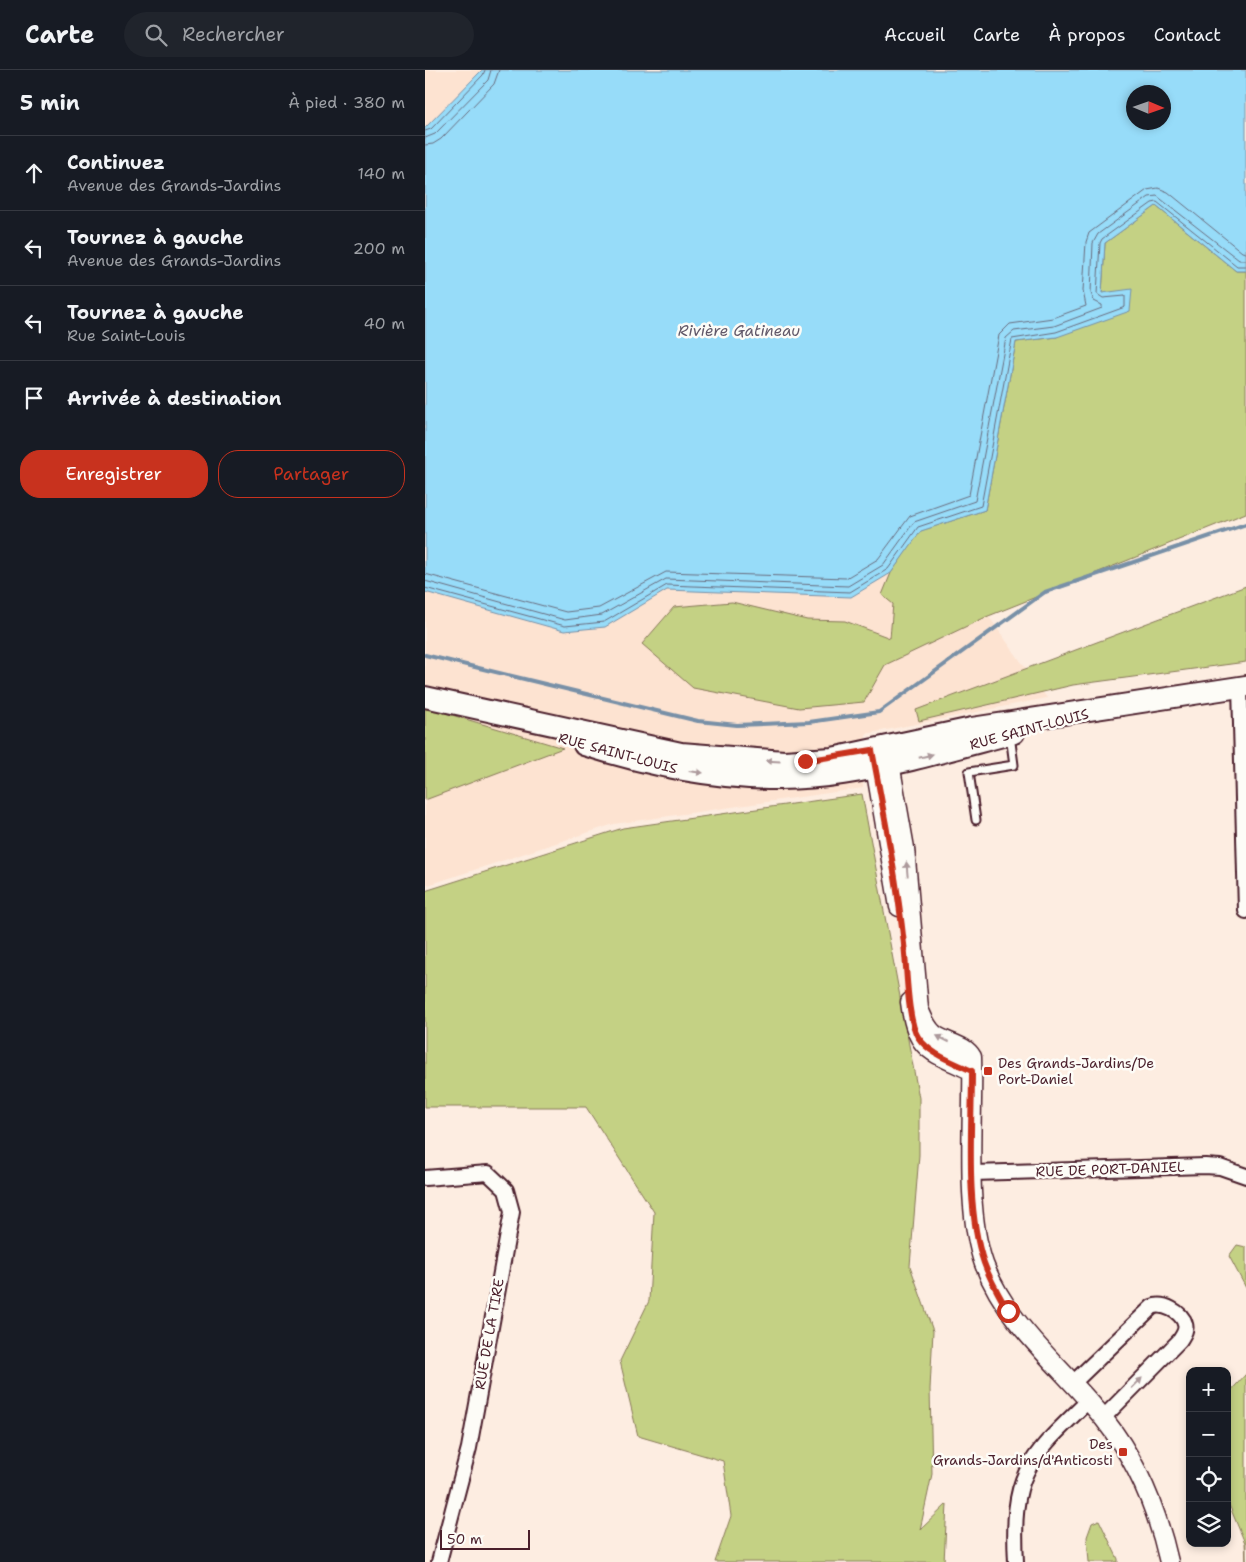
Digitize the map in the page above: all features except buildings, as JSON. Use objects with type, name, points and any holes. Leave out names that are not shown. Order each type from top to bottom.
[{"type":"main road","name":"RUE SAINT-LOUIS","points":[[425,697],[447,702],[623,757],[686,771],[791,778],[843,774],[881,757],[972,728],[1243,686]]},
{"type":"main road","name":"RUE SAINT-LOUIS","points":[[881,757],[1010,734],[1115,707]]},
{"type":"street","points":[[1243,686],[1246,911]]},
{"type":"street","points":[[881,757],[913,1026],[920,1040],[929,1048],[972,1071],[973,1173],[977,1234],[989,1275],[1008,1311],[1103,1418],[1142,1478],[1159,1520],[1169,1562]]},
{"type":"street","name":"RUE DE PORT-DANIEL","points":[[973,1173],[1220,1166],[1246,1176]]},
{"type":"street","name":"RUE DE LA TIRE","points":[[425,1178],[488,1173],[506,1190],[512,1212],[469,1448],[439,1562]]},
{"type":"street","points":[[1072,1384],[1152,1307],[1157,1305],[1167,1306],[1183,1321],[1185,1330],[1181,1340],[1103,1418]]},
{"type":"street","points":[[1016,1562],[1016,1501],[1024,1476],[1045,1443],[1088,1401]]},
{"type":"lane","points":[[977,820],[969,772],[1014,765],[1010,734]]},
{"type":"shaded area","points":[[425,70],[590,70],[749,518],[987,614],[1047,698],[866,734],[863,788],[614,824],[425,886]]},
{"type":"green space","points":[[1156,206],[1236,271],[1246,271],[1246,513],[986,617],[885,665],[864,702],[799,708],[693,688],[642,644],[674,607],[732,602],[807,620],[845,621],[890,638],[893,604],[882,595],[891,573],[920,531],[985,510],[1016,342],[1057,337],[1102,294],[1105,243]]},
{"type":"green space","points":[[1246,586],[1246,662],[1073,685],[919,721],[916,710]]},
{"type":"green space","points":[[425,707],[563,748],[425,800]]},
{"type":"green space","points":[[862,794],[919,1098],[919,1155],[910,1266],[933,1331],[930,1389],[932,1474],[920,1530],[947,1504],[944,1562],[715,1562],[731,1516],[723,1461],[638,1436],[620,1361],[649,1301],[654,1212],[586,1107],[425,1107],[425,891],[623,828]]},
{"type":"green space","points":[[1237,1245],[1246,1247],[1246,1288],[1229,1256]]},
{"type":"green space","points":[[1246,1374],[1246,1562],[1245,1543],[1231,1510],[1231,1391]]},
{"type":"green space","points":[[1099,1520],[1118,1562],[1089,1562],[1087,1537],[1092,1523]]},
{"type":"water","name":"Rivière Gatineau","points":[[482,70],[1246,70],[1246,271],[1236,271],[1156,206],[1105,243],[1102,293],[1132,289],[1130,311],[1057,337],[1016,342],[985,510],[921,531],[891,573],[851,597],[667,590],[605,627],[564,631],[425,592],[425,128]]},
{"type":"waterway","points":[[425,655],[698,721],[737,725],[809,722],[879,712],[1045,592],[1246,524]]},
{"type":"place","name":"Des Grands-Jardins/De Port-Daniel","points":[[988,1071]]},
{"type":"place","name":"Des Grands-Jardins/d'Anticosti","points":[[1123,1452]]},
{"type":"route","points":[[805,761],[872,750],[891,853],[904,943],[911,1018],[920,1040],[929,1048],[935,1053],[972,1071],[974,1215],[979,1246],[984,1262],[1008,1311]]}]
